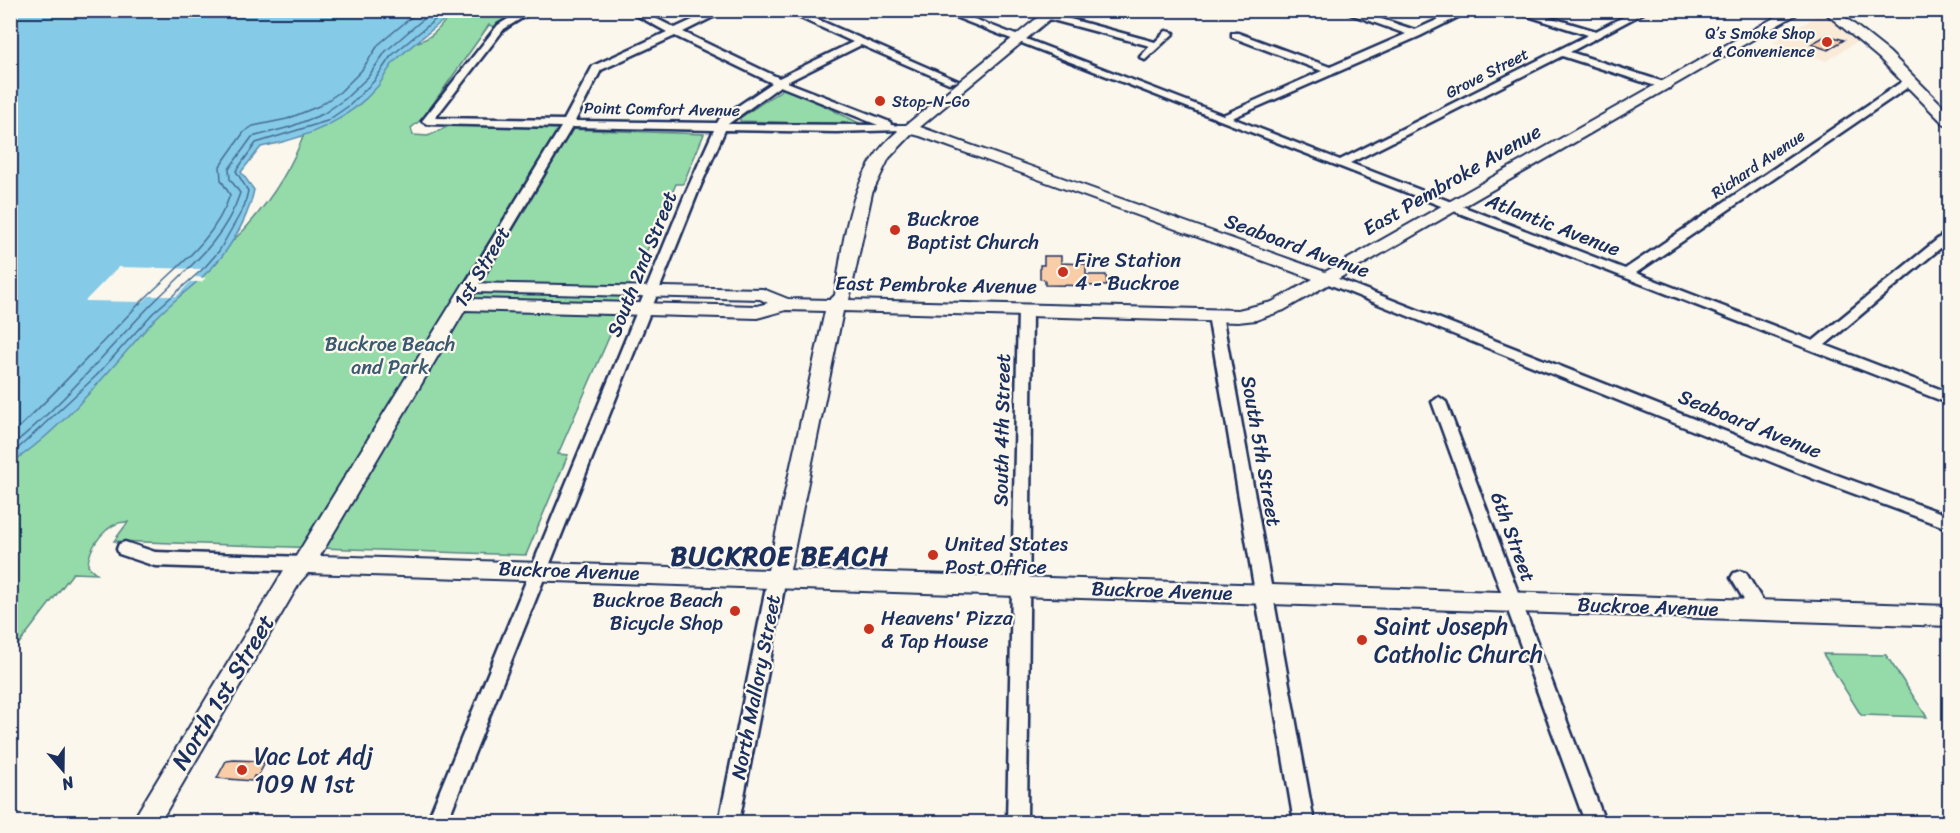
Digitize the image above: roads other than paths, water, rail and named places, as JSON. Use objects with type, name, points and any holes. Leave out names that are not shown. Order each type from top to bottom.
[{"type":"street","name":"Point Comfort Avenue","points":[[531,10],[510,20],[497,31],[427,121],[902,128]]},
{"type":"street","name":"Seaboard Avenue","points":[[632,10],[861,117],[902,128],[1326,278],[1820,475],[1950,523]]},
{"type":"street","name":"1st Street","points":[[303,564],[568,124],[597,68],[723,10]]},
{"type":"street","points":[[787,10],[952,81]]},
{"type":"street","name":"Atlantic Avenue","points":[[942,10],[1950,399]]},
{"type":"street","points":[[1343,10],[1417,34]]},
{"type":"street","points":[[1224,118],[1468,10]]},
{"type":"street","points":[[1513,10],[1595,34]]},
{"type":"street","name":"Grove Street","points":[[1342,163],[1645,10]]},
{"type":"street","points":[[1048,12],[1156,45]]},
{"type":"street","name":"North Mallory Street","points":[[729,822],[777,578],[835,305],[843,296],[867,182],[882,154],[902,128],[952,81],[1048,12]]},
{"type":"street","points":[[1808,12],[1833,14],[1884,55],[1950,122]]},
{"type":"street","name":"East Pembroke Avenue","points":[[465,295],[645,309],[757,312],[785,304],[1215,315],[1247,315],[1263,312],[1780,22],[1794,21],[1808,12]]},
{"type":"street","points":[[1145,57],[1169,33]]},
{"type":"street","points":[[1235,35],[1331,71]]},
{"type":"street","name":"North Mallory Street","points":[[902,128],[1013,38]]},
{"type":"street","name":"South 2nd Street","points":[[437,822],[720,127],[724,120],[781,81],[860,42]]},
{"type":"street","points":[[1561,52],[1666,86]]},
{"type":"street","name":"Richard Avenue","points":[[1626,274],[1910,81]]},
{"type":"street","points":[[1814,347],[1950,233]]},
{"type":"street","name":"East Pembroke Avenue","points":[[465,295],[652,291],[763,294],[785,304]]},
{"type":"street","name":"South 4th Street","points":[[1017,822],[1024,310]]},
{"type":"street","name":"South 5th Street","points":[[1215,315],[1304,822]]},
{"type":"street","name":"6th Street","points":[[1439,402],[1595,822]]},
{"type":"street","name":"Buckroe Avenue","points":[[125,549],[154,559],[1950,616]]},
{"type":"street","name":"North 1st Street","points":[[145,822],[292,576],[303,564]]},
{"type":"street","points":[[1740,578],[1759,610]]},
{"type":"water","points":[[11,11],[449,11],[442,16],[444,20],[394,62],[378,86],[353,109],[325,127],[294,139],[261,147],[241,172],[254,190],[242,224],[223,255],[156,318],[69,415],[31,449],[11,463]]},
{"type":"place","name":"Q’s Smoke Shop & Convenience","points":[[1827,42]]},
{"type":"place","name":"Stop-N-Go","points":[[880,101]]},
{"type":"place","name":"Buckroe Baptist Church","points":[[895,230]]},
{"type":"place","name":"Fire Station 4 - Buckroe","points":[[1063,272]]},
{"type":"place","name":"United States Post Office","points":[[933,555]]},
{"type":"place","name":"Buckroe Beach Bicycle Shop","points":[[735,611]]},
{"type":"place","name":"Heavens' Pizza & Tap House","points":[[869,629]]},
{"type":"place","name":"Saint Joseph Catholic Church","points":[[1362,640]]},
{"type":"place","name":"Vac Lot Adj 109 N 1st","points":[[242,770]]},
{"type":"district","name":"BUCKROE BEACH","points":[[780,556]]},
{"type":"park label","name":"Buckroe Beach and Park","points":[[390,356]]}]
